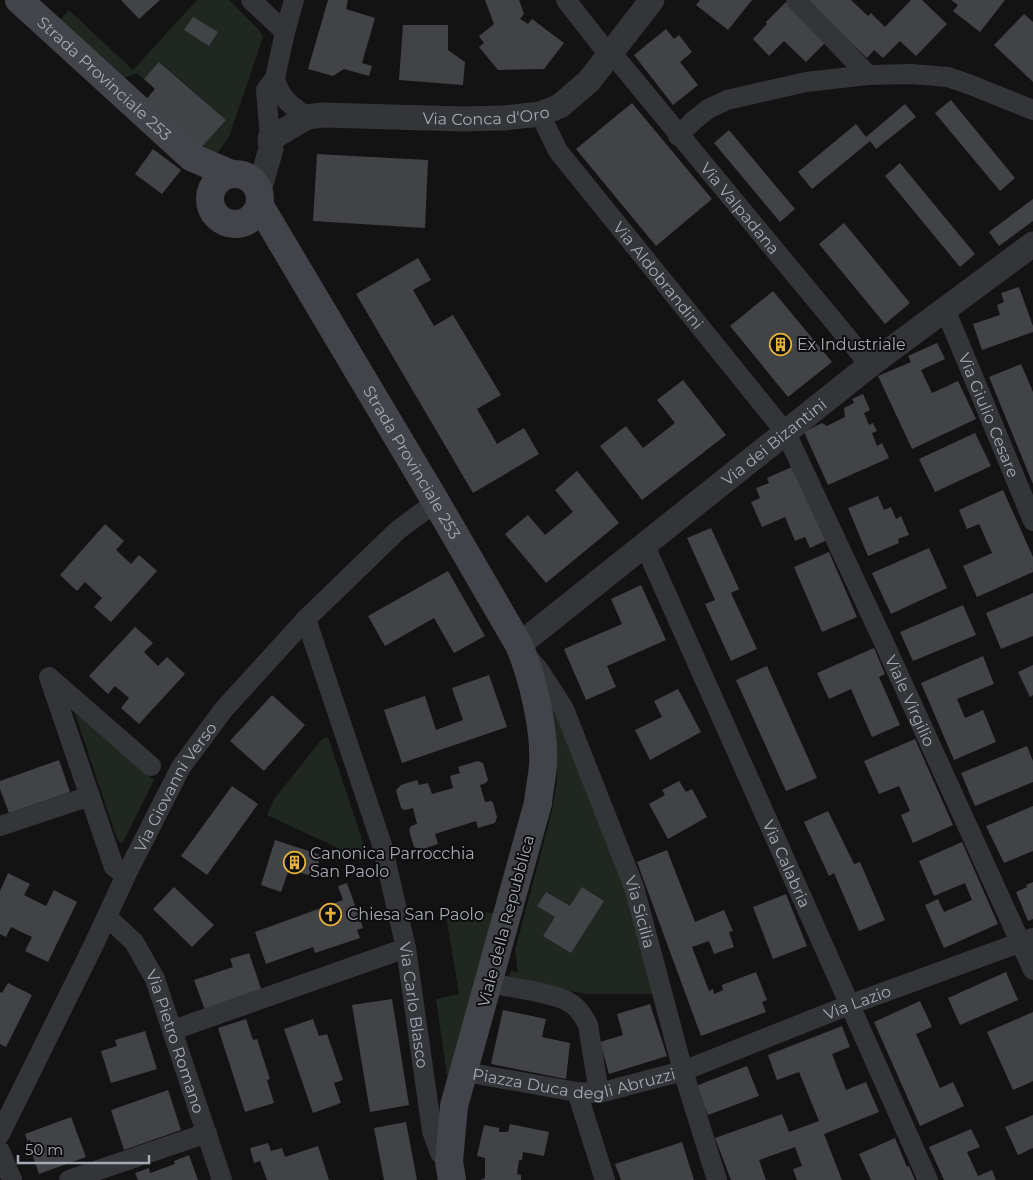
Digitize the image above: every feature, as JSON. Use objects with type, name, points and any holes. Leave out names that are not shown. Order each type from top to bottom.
[{"type":"main road","name":"Strada Provinciale 253","points":[[19,0],[191,157],[246,193],[295,265],[436,502],[522,654]]},
{"type":"main road","name":"Strada Provinciale 253","points":[[191,157],[201,183],[210,198],[214,213],[220,219],[227,223],[235,224],[246,193]]},
{"type":"main road","points":[[210,198],[216,182],[223,177],[246,193]]},
{"type":"main road","name":"Viale della Repubblica","points":[[451,1171],[454,1106],[465,1072],[538,803],[543,764],[542,733],[522,654]]},
{"type":"street","points":[[251,0],[285,32]]},
{"type":"street","points":[[270,144],[266,90],[275,78],[294,0]]},
{"type":"street","name":"Via Valpadana","points":[[566,0],[609,55],[620,63],[678,136],[870,366]]},
{"type":"street","name":"Via Conca d'Oro","points":[[307,118],[323,115],[503,118],[540,114],[560,106],[589,81],[652,0]]},
{"type":"street","points":[[796,0],[868,75]]},
{"type":"street","points":[[678,136],[708,109],[727,100],[806,82],[868,75],[919,74],[948,77],[1033,110]]},
{"type":"street","points":[[246,193],[270,144],[307,118],[284,99],[277,87],[275,78]]},
{"type":"street","name":"Via Aldobrandini","points":[[540,114],[558,151],[786,433]]},
{"type":"street","name":"Via dei Bizantini","points":[[522,654],[645,546],[870,366],[1033,244]]},
{"type":"street","name":"Via Giulio Cesare","points":[[945,309],[1033,521]]},
{"type":"street","name":"Viale Virgilio","points":[[786,433],[1027,940],[1033,970]]},
{"type":"street","name":"Via Giovanni Verso","points":[[0,1134],[126,875],[181,767],[224,709],[306,619],[398,530],[436,502]]},
{"type":"street","name":"Via Calabria","points":[[645,546],[928,1180]]},
{"type":"street","name":"Via Carlo Blasco","points":[[306,619],[382,844],[406,948],[432,1131],[440,1153],[451,1171]]},
{"type":"street","name":"Via Sicilia","points":[[522,654],[539,670],[564,709],[634,887],[683,1070],[717,1180]]},
{"type":"street","points":[[126,875],[114,867],[49,677],[151,766]]},
{"type":"street","points":[[0,826],[90,796]]},
{"type":"street","name":"Via Pietro Romano","points":[[107,916],[134,942],[155,980],[222,1180]]},
{"type":"street","name":"Via Lazio","points":[[683,1070],[849,1005],[1027,940]]},
{"type":"street","points":[[173,1030],[406,948]]},
{"type":"street","points":[[489,983],[554,996],[566,1000],[583,1014],[588,1024],[599,1093]]},
{"type":"street","name":"Piazza Duca degli Abruzzi","points":[[465,1072],[576,1092],[599,1093],[683,1070]]},
{"type":"street","points":[[423,1072],[454,1106]]},
{"type":"street","points":[[576,1092],[605,1180]]},
{"type":"street","points":[[69,1180],[207,1133]]},
{"type":"street","points":[[0,1151],[12,1180]]},
{"type":"shaded area","points":[[197,0],[229,0],[258,29],[263,37],[229,137],[216,155],[199,150],[226,120],[160,62],[144,79],[137,73],[124,78],[56,24],[69,10],[133,70]]},
{"type":"shaded area","points":[[549,705],[552,705],[628,888],[654,994],[588,994],[508,981],[511,971],[518,972],[515,950],[551,815],[557,783],[557,748]]},
{"type":"shaded area","points":[[75,713],[154,780],[122,844],[117,839]]},
{"type":"shaded area","points":[[328,737],[367,854],[357,857],[267,815],[275,798],[322,739]]},
{"type":"shaded area","points":[[445,909],[493,913],[448,1083],[436,999],[459,994]]},
{"type":"building","points":[[121,0],[160,0],[139,19]]},
{"type":"building","points":[[328,0],[348,0],[346,9],[375,18],[362,63],[372,66],[369,76],[344,69],[333,76],[308,69]]},
{"type":"building","points":[[485,0],[519,0],[524,14],[520,19],[528,24],[532,19],[564,43],[544,69],[498,70],[479,47],[484,43],[479,36],[494,24]]},
{"type":"building","points":[[700,0],[752,0],[728,30],[696,5]]},
{"type":"building","points":[[806,0],[851,0],[868,16],[871,13],[885,27],[911,0],[922,0],[947,24],[916,56],[900,41],[883,58],[874,50],[867,58]]},
{"type":"building","points":[[951,0],[1005,0],[980,32],[953,11],[958,5]]},
{"type":"building","points":[[786,2],[826,42],[806,62],[784,41],[769,56],[753,39],[767,24],[766,22]]},
{"type":"building","points":[[1024,14],[1033,22],[1033,82],[994,45]]},
{"type":"building","points":[[193,17],[218,32],[209,46],[184,30]]},
{"type":"building","points":[[403,25],[448,25],[448,50],[465,62],[463,85],[399,80]]},
{"type":"building","points":[[666,29],[674,39],[679,35],[692,52],[680,62],[698,85],[673,105],[634,55]]},
{"type":"building","points":[[159,62],[226,120],[199,150],[144,102],[155,89],[144,79]]},
{"type":"building","points":[[951,100],[1015,178],[1000,191],[935,113]]},
{"type":"building","points":[[632,103],[712,199],[656,246],[576,149]]},
{"type":"building","points":[[905,104],[916,117],[876,149],[870,141],[812,189],[798,172],[856,124],[866,137]]},
{"type":"building","points":[[729,130],[795,209],[780,222],[714,143]]},
{"type":"building","points":[[153,149],[181,170],[162,194],[135,174]]},
{"type":"building","points":[[317,154],[428,160],[425,228],[313,221]]},
{"type":"building","points":[[900,163],[975,254],[960,267],[885,176]]},
{"type":"building","points":[[1033,199],[1033,221],[999,246],[989,232]]},
{"type":"building","points":[[844,223],[910,303],[885,324],[819,244]]},
{"type":"building","points":[[418,258],[431,280],[413,290],[434,326],[453,315],[501,395],[477,409],[497,444],[524,428],[539,454],[473,493],[356,294]]},
{"type":"building","points":[[1019,287],[1033,326],[1033,332],[982,350],[973,324],[1000,315],[997,305],[1004,302],[1001,293]]},
{"type":"building","name":"Ex Industriale","points":[[773,291],[832,362],[788,397],[730,326]]},
{"type":"building","points":[[937,343],[945,359],[921,370],[932,393],[958,381],[976,419],[912,449],[878,376],[911,362],[908,356]]},
{"type":"building","points":[[1021,364],[1033,392],[1033,484],[989,377]]},
{"type":"building","points":[[683,380],[726,435],[642,500],[600,446],[626,426],[643,448],[675,423],[657,400]]},
{"type":"building","points":[[863,394],[870,410],[864,413],[869,425],[873,423],[877,431],[872,433],[877,446],[882,443],[889,458],[828,485],[804,432],[822,423],[827,426],[845,417],[844,408],[854,403],[852,399]]},
{"type":"building","points":[[975,433],[991,466],[935,492],[919,459]]},
{"type":"building","points":[[794,466],[827,540],[810,548],[805,537],[795,541],[785,517],[762,527],[751,502],[760,498],[756,488],[769,483],[767,478]]},
{"type":"building","points":[[577,471],[619,523],[546,583],[505,534],[528,515],[545,535],[573,512],[555,490]]},
{"type":"building","points":[[1003,490],[1033,557],[1033,572],[977,597],[963,566],[992,553],[979,524],[967,529],[959,510]]},
{"type":"building","points":[[878,496],[884,510],[891,507],[896,519],[901,516],[909,535],[898,539],[899,543],[868,556],[848,508]]},
{"type":"building","points":[[105,524],[124,541],[116,550],[131,564],[139,555],[157,571],[111,622],[94,607],[102,598],[85,582],[77,591],[60,575]]},
{"type":"building","points":[[711,528],[739,589],[731,593],[757,649],[731,661],[705,604],[715,600],[687,538]]},
{"type":"building","points":[[929,548],[947,588],[891,614],[872,573]]},
{"type":"building","points":[[829,552],[857,617],[822,632],[794,567]]},
{"type":"building","points":[[448,571],[485,636],[454,653],[434,618],[385,646],[368,616]]},
{"type":"building","points":[[641,585],[666,640],[607,666],[616,687],[586,700],[564,649],[622,624],[611,599]]},
{"type":"building","points":[[1033,593],[1033,636],[1001,649],[986,613]]},
{"type":"building","points":[[963,605],[976,635],[913,661],[900,632]]},
{"type":"building","points":[[135,627],[153,643],[144,652],[158,666],[167,657],[185,674],[139,724],[121,708],[129,698],[115,686],[108,694],[89,676]]},
{"type":"building","points":[[874,648],[885,674],[879,677],[900,725],[872,737],[851,689],[829,699],[817,673]]},
{"type":"building","points":[[983,656],[994,684],[957,699],[965,718],[983,710],[996,742],[954,760],[921,683]]},
{"type":"building","points":[[1033,665],[1033,695],[1030,697],[1018,672]]},
{"type":"building","points":[[767,666],[817,778],[786,791],[736,680]]},
{"type":"building","points":[[489,675],[507,727],[402,763],[384,710],[425,696],[436,730],[463,720],[452,688]]},
{"type":"building","points":[[678,689],[701,732],[650,760],[635,730],[662,717],[654,701]]},
{"type":"building","points":[[272,695],[305,725],[264,771],[230,741]]},
{"type":"building","points":[[915,739],[953,825],[913,843],[901,815],[910,811],[899,786],[879,794],[864,761]]},
{"type":"building","points":[[1027,746],[1033,761],[1033,782],[975,806],[961,773]]},
{"type":"building","points":[[59,760],[70,792],[9,813],[0,789],[0,781]]},
{"type":"building","points":[[478,761],[483,763],[488,780],[480,785],[485,802],[491,801],[493,803],[497,817],[495,823],[478,828],[476,821],[435,834],[438,844],[420,850],[414,847],[409,830],[411,826],[417,824],[413,808],[404,810],[401,808],[396,790],[401,785],[417,780],[419,785],[428,783],[432,794],[453,788],[450,776],[460,773],[458,767]]},
{"type":"building","points":[[679,781],[686,792],[692,789],[707,817],[668,839],[649,804],[665,795],[662,790]]},
{"type":"building","points":[[232,786],[258,804],[207,875],[181,856]]},
{"type":"building","points":[[1033,806],[1033,851],[1004,863],[986,826]]},
{"type":"building","points":[[828,811],[854,864],[860,862],[885,920],[859,931],[834,873],[829,876],[804,822]]},
{"type":"building","name":"Canonica Parrocchia San Paolo","points":[[275,840],[321,855],[314,877],[289,869],[281,892],[261,885]]},
{"type":"building","points":[[962,842],[998,924],[944,948],[925,905],[938,899],[944,912],[972,900],[965,883],[934,896],[919,861]]},
{"type":"building","points":[[667,850],[695,922],[724,910],[733,931],[729,932],[734,947],[714,954],[709,941],[692,947],[709,991],[713,989],[714,994],[723,990],[722,985],[756,972],[767,1000],[762,1002],[766,1012],[701,1036],[637,862]]},
{"type":"building","points":[[8,873],[30,884],[24,895],[46,906],[54,890],[77,902],[48,962],[25,951],[32,937],[11,927],[6,937],[0,934],[0,891]]},
{"type":"building","points":[[1033,882],[1033,919],[1028,921],[1016,892]]},
{"type":"building","name":"Chiesa San Paolo","points":[[347,883],[363,928],[357,930],[360,938],[315,953],[313,947],[266,964],[255,932],[343,900],[338,886]]},
{"type":"building","points":[[174,887],[214,925],[192,947],[153,909]]},
{"type":"building","points":[[582,887],[604,901],[571,953],[543,936],[555,917],[537,906],[546,892],[570,906]]},
{"type":"building","points":[[786,894],[807,946],[773,959],[753,907]]},
{"type":"building","points":[[249,953],[263,994],[206,1013],[194,980],[233,967],[230,959]]},
{"type":"building","points":[[1006,972],[1018,1000],[960,1025],[948,998]]},
{"type":"building","points":[[8,983],[32,995],[6,1047],[0,1044],[0,992],[2,993]]},
{"type":"building","points":[[392,999],[409,1105],[370,1112],[352,1005]]},
{"type":"building","points":[[920,1001],[932,1027],[916,1034],[940,1088],[953,1082],[964,1106],[920,1126],[874,1022]]},
{"type":"building","points":[[650,1004],[667,1056],[609,1074],[600,1042],[623,1035],[617,1014]]},
{"type":"building","points":[[503,1010],[546,1019],[542,1037],[570,1043],[566,1079],[491,1064]]},
{"type":"building","points":[[1033,1012],[1033,1081],[1013,1090],[987,1032]]},
{"type":"building","points":[[246,1019],[253,1040],[257,1039],[270,1079],[267,1080],[274,1103],[245,1112],[218,1028]]},
{"type":"building","points":[[313,1019],[319,1036],[327,1034],[343,1080],[334,1083],[341,1103],[313,1113],[284,1029]]},
{"type":"building","points":[[842,1026],[850,1047],[832,1054],[846,1090],[866,1082],[879,1112],[824,1134],[842,1180],[797,1180],[793,1169],[802,1166],[795,1147],[759,1160],[766,1180],[731,1180],[715,1138],[782,1114],[789,1132],[819,1121],[799,1072],[777,1080],[768,1055]]},
{"type":"building","points":[[145,1031],[157,1069],[111,1083],[101,1051],[117,1046],[115,1040]]},
{"type":"building","points":[[747,1066],[759,1096],[708,1115],[696,1086]]},
{"type":"building","points":[[168,1090],[181,1130],[124,1150],[111,1110]]},
{"type":"building","points":[[1033,1115],[1033,1148],[1018,1155],[1005,1127]]},
{"type":"building","points":[[71,1117],[86,1157],[39,1174],[25,1134]]},
{"type":"building","points":[[406,1122],[417,1180],[384,1180],[374,1128]]},
{"type":"building","points":[[510,1124],[549,1132],[544,1156],[523,1152],[522,1160],[519,1160],[517,1174],[521,1175],[521,1180],[481,1180],[485,1178],[485,1158],[477,1156],[484,1125],[499,1128],[499,1132],[508,1132]]},
{"type":"building","points":[[971,1129],[980,1147],[967,1152],[978,1176],[992,1170],[996,1180],[944,1180],[929,1147]]},
{"type":"building","points":[[895,1138],[907,1167],[909,1166],[915,1180],[871,1180],[859,1154]]},
{"type":"building","points":[[682,1142],[694,1180],[621,1180],[615,1164]]},
{"type":"building","points":[[268,1143],[271,1151],[282,1148],[285,1157],[318,1146],[329,1180],[267,1180],[260,1161],[254,1163],[250,1148]]},
{"type":"building","points":[[189,1155],[198,1180],[138,1180],[135,1173],[149,1168],[150,1173],[175,1164],[174,1161]]},
{"type":"place","name":"Ex Industriale","points":[[781,344]]},
{"type":"place","name":"Canonica Parrocchia San Paolo","points":[[294,862]]},
{"type":"place","name":"Chiesa San Paolo","points":[[331,914]]}]
